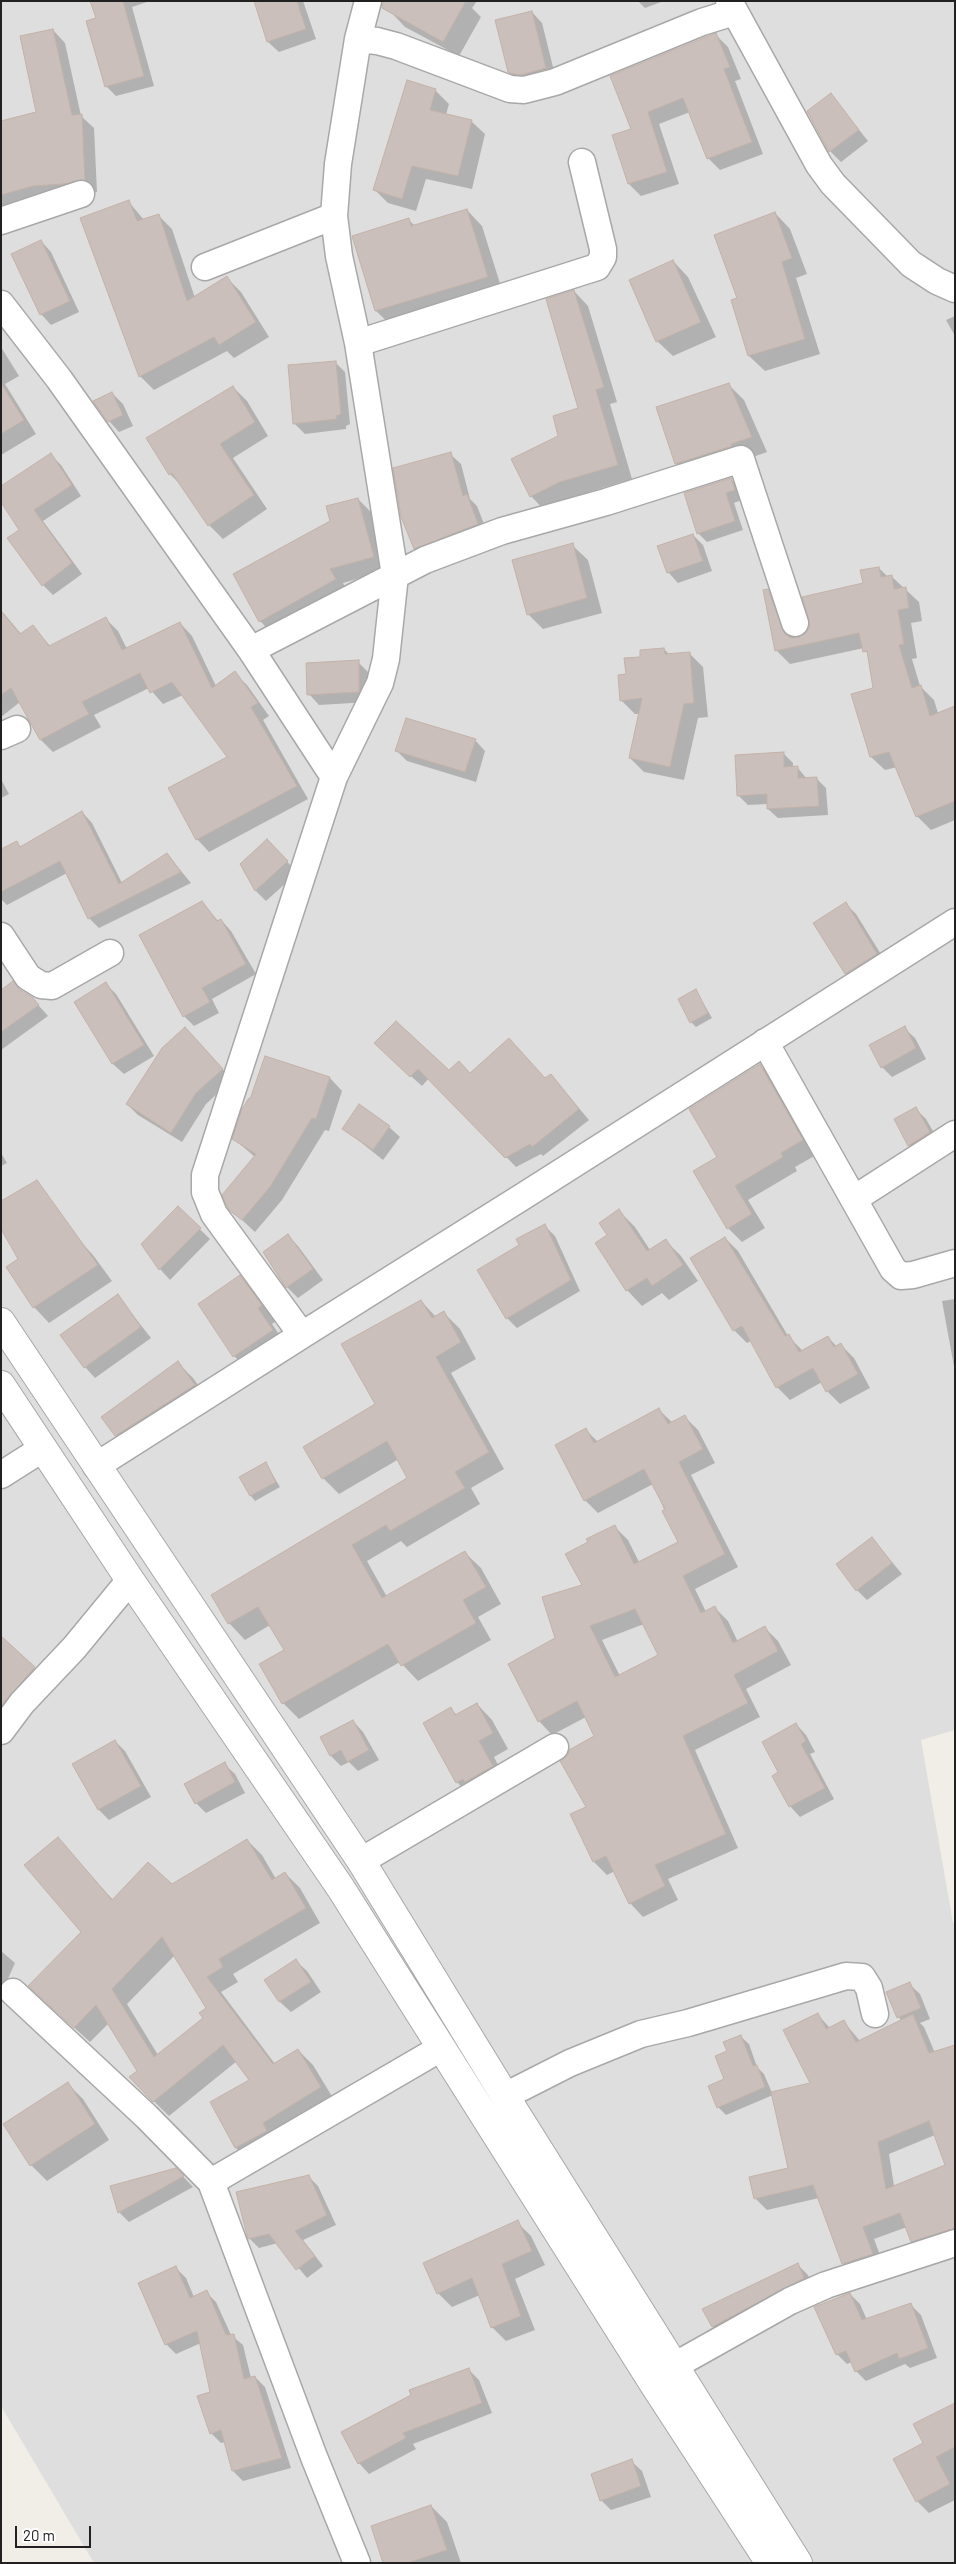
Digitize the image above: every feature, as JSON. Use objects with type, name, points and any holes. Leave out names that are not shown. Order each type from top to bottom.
[{"type":"street","points":[[302,1335],[214,1214],[205,1192],[205,1175],[334,777],[380,683],[386,659],[395,575],[358,343],[340,256],[334,216],[338,164],[358,39],[368,1]]},
{"type":"street","points":[[358,39],[378,40],[510,89],[524,90],[555,82],[702,22],[732,7],[815,159],[833,184],[911,264],[937,281],[955,289]]},
{"type":"street","points":[[358,343],[597,267],[603,257],[603,250],[582,162]]},
{"type":"street","points":[[1,222],[81,194]]},
{"type":"street","points":[[205,266],[334,216]]},
{"type":"street","points":[[1,304],[59,379],[252,650],[334,777]]},
{"type":"street","points":[[252,650],[425,560],[502,531],[606,502],[741,458],[796,623]]},
{"type":"street","points":[[96,1466],[955,922]]},
{"type":"street","points":[[1,936],[28,977],[40,985],[52,986],[110,952]]},
{"type":"street","points":[[765,1042],[893,1269],[900,1276],[913,1275],[955,1263]]},
{"type":"street","points":[[854,1199],[955,1134]]},
{"type":"street","points":[[1,1322],[361,1861],[505,2096],[798,2563]]},
{"type":"street","points":[[1,1385],[130,1580],[340,1888],[770,2563]]},
{"type":"street","points":[[1,1475],[42,1449]]},
{"type":"street","points":[[1,1731],[22,1703],[74,1648],[130,1580]]},
{"type":"street","points":[[361,1861],[555,1746]]},
{"type":"street","points":[[505,2096],[570,2063],[641,2034],[688,2023],[846,1976],[862,1977],[869,1988],[875,2014]]},
{"type":"street","points":[[14,1992],[148,2116],[212,2182],[314,2458],[357,2563]]},
{"type":"street","points":[[212,2182],[441,2048]]},
{"type":"street","points":[[674,2366],[760,2317],[808,2293],[955,2243]]},
{"type":"shaded area","points":[[1,1],[955,1],[955,1730],[921,1740],[953,1923],[955,1923],[955,2563],[94,2563],[1,2406]]},
{"type":"building","points":[[90,1],[123,1],[144,76],[105,87],[86,21],[96,18]]},
{"type":"building","points":[[254,1],[297,1],[306,29],[267,42]]},
{"type":"building","points":[[383,1],[466,1],[443,42],[382,8]]},
{"type":"building","points":[[532,11],[546,68],[521,75],[513,74],[508,72],[495,20]]},
{"type":"building","points":[[53,29],[72,115],[82,114],[85,180],[33,186],[1,195],[1,121],[36,112],[20,36]]},
{"type":"building","points":[[716,33],[730,67],[724,69],[752,142],[707,159],[683,98],[648,112],[667,172],[628,184],[612,135],[631,129],[610,76]]},
{"type":"building","points":[[407,80],[436,89],[430,110],[472,120],[458,176],[412,166],[402,199],[373,190]]},
{"type":"building","points":[[831,93],[859,130],[829,152],[807,111]]},
{"type":"building","points":[[129,200],[137,221],[159,214],[187,301],[227,276],[256,322],[219,345],[214,337],[139,377],[80,218]]},
{"type":"building","points":[[467,209],[488,277],[375,311],[352,236],[409,218],[411,226]]},
{"type":"building","points":[[775,212],[792,258],[782,262],[805,339],[748,356],[731,300],[737,298],[714,235]]},
{"type":"building","points":[[41,240],[70,301],[40,315],[11,254]]},
{"type":"building","points":[[673,260],[701,322],[656,342],[629,280]]},
{"type":"building","points":[[574,290],[604,387],[596,390],[618,465],[560,482],[530,497],[511,459],[558,436],[553,416],[578,408],[546,299]]},
{"type":"building","points":[[336,361],[341,414],[336,416],[337,419],[293,424],[288,365]]},
{"type":"building","points":[[1,383],[24,420],[1,434]]},
{"type":"building","points":[[729,383],[752,437],[731,444],[732,446],[675,464],[656,407]]},
{"type":"building","points":[[233,386],[255,422],[220,444],[254,495],[208,526],[172,473],[169,475],[146,438]]},
{"type":"building","points":[[112,392],[123,415],[108,422],[93,401]]},
{"type":"building","points":[[451,452],[463,496],[467,494],[478,524],[414,549],[401,517],[393,468]]},
{"type":"building","points":[[51,453],[72,485],[34,510],[72,563],[42,586],[7,538],[19,530],[1,502],[1,486]]},
{"type":"building","points":[[731,478],[735,490],[726,493],[735,521],[697,534],[684,493]]},
{"type":"building","points":[[358,498],[374,557],[330,569],[336,579],[259,622],[233,574],[330,521],[326,506]]},
{"type":"building","points":[[693,534],[703,561],[667,573],[657,546]]},
{"type":"building","points":[[573,543],[587,598],[527,615],[512,560]]},
{"type":"building","points":[[879,567],[881,577],[892,575],[894,589],[906,587],[909,608],[898,610],[904,644],[899,645],[912,688],[921,685],[930,716],[955,706],[955,801],[916,817],[889,752],[870,757],[851,694],[873,688],[867,651],[863,652],[859,633],[775,651],[763,590],[768,589],[785,634],[791,638],[799,637],[806,633],[810,626],[802,597],[863,583],[860,570]]},
{"type":"building","points":[[1,611],[20,634],[33,625],[49,646],[106,617],[122,650],[180,622],[212,688],[235,671],[258,703],[251,707],[297,786],[196,840],[168,788],[227,757],[172,682],[150,693],[140,673],[82,702],[89,714],[40,740],[11,688],[1,695]]},
{"type":"building","points":[[664,648],[665,654],[690,652],[694,703],[684,704],[670,767],[629,758],[642,698],[620,701],[618,675],[626,674],[624,658],[640,657],[640,650]]},
{"type":"building","points":[[359,660],[359,692],[307,695],[306,663]]},
{"type":"building","points":[[406,718],[476,739],[465,772],[395,751]]},
{"type":"building","points":[[784,752],[784,767],[798,766],[798,778],[817,777],[819,806],[767,809],[767,794],[737,796],[735,755]]},
{"type":"building","points":[[82,811],[119,884],[167,853],[181,872],[88,919],[60,861],[1,892],[1,849],[17,841],[20,847]]},
{"type":"building","points":[[267,839],[288,861],[255,891],[240,864]]},
{"type":"building","points":[[202,901],[217,921],[221,919],[246,964],[202,988],[210,1002],[183,1017],[139,935]]},
{"type":"building","points":[[846,902],[877,954],[845,974],[813,923]]},
{"type":"building","points":[[13,981],[20,990],[33,998],[39,1005],[1,1032],[1,990]]},
{"type":"building","points":[[106,982],[144,1045],[112,1064],[74,1002]]},
{"type":"building","points":[[696,989],[708,1013],[690,1023],[678,999]]},
{"type":"building","points":[[396,1021],[449,1070],[459,1061],[470,1073],[509,1038],[545,1078],[551,1074],[579,1109],[532,1147],[530,1144],[505,1158],[418,1069],[410,1077],[374,1043]]},
{"type":"building","points":[[905,1026],[916,1048],[881,1068],[869,1045]]},
{"type":"building","points":[[185,1027],[223,1069],[196,1093],[171,1133],[126,1104],[162,1048]]},
{"type":"building","points":[[265,1056],[330,1077],[316,1119],[312,1118],[270,1187],[242,1220],[229,1210],[222,1195],[256,1154],[232,1139],[242,1109],[250,1099]]},
{"type":"building","points":[[760,1064],[803,1140],[781,1153],[783,1157],[735,1186],[752,1214],[727,1229],[693,1171],[717,1157],[689,1109]]},
{"type":"building","points":[[359,1104],[390,1126],[373,1150],[342,1129]]},
{"type":"building","points":[[916,1107],[930,1132],[908,1146],[894,1119]]},
{"type":"building","points":[[37,1180],[98,1265],[33,1308],[6,1267],[18,1259],[1,1229],[1,1201]]},
{"type":"building","points":[[178,1206],[201,1228],[159,1270],[141,1244]]},
{"type":"building","points":[[619,1209],[647,1251],[666,1239],[683,1265],[652,1286],[647,1278],[626,1291],[595,1243],[607,1235],[599,1223]]},
{"type":"building","points":[[545,1224],[571,1280],[506,1319],[477,1270],[519,1245],[516,1239]]},
{"type":"building","points":[[288,1234],[313,1269],[286,1288],[263,1252]]},
{"type":"building","points":[[725,1237],[785,1336],[789,1334],[799,1352],[828,1336],[834,1347],[841,1343],[858,1374],[826,1392],[813,1368],[776,1388],[742,1326],[733,1331],[690,1258]]},
{"type":"building","points":[[240,1275],[262,1305],[258,1308],[273,1330],[233,1357],[198,1304]]},
{"type":"building","points":[[118,1294],[141,1327],[84,1368],[60,1335]]},
{"type":"building","points":[[421,1300],[432,1318],[444,1311],[461,1342],[436,1357],[489,1452],[455,1472],[465,1488],[390,1531],[386,1525],[352,1545],[382,1598],[465,1551],[486,1587],[463,1600],[476,1623],[401,1666],[388,1644],[282,1704],[259,1664],[284,1650],[258,1607],[228,1624],[211,1595],[407,1478],[387,1441],[322,1479],[303,1447],[375,1404],[341,1344]]},
{"type":"building","points":[[178,1361],[195,1385],[115,1436],[101,1417]]},
{"type":"building","points":[[659,1408],[668,1424],[685,1415],[703,1449],[679,1462],[725,1554],[683,1576],[701,1613],[715,1606],[733,1643],[765,1626],[778,1651],[734,1675],[748,1703],[683,1736],[726,1834],[655,1865],[665,1886],[629,1904],[606,1856],[593,1862],[570,1814],[586,1807],[560,1761],[568,1755],[569,1750],[594,1736],[577,1701],[538,1722],[508,1664],[555,1638],[542,1597],[582,1585],[565,1554],[588,1542],[586,1539],[615,1525],[634,1564],[678,1542],[662,1511],[665,1509],[644,1469],[584,1501],[555,1445],[586,1428],[594,1443]],"holes":[[[635,1609],[658,1655],[615,1677],[590,1626]]]},
{"type":"building","points":[[266,1462],[276,1482],[250,1496],[239,1477]]},
{"type":"building","points":[[872,1537],[892,1563],[856,1591],[836,1564]]},
{"type":"building","points":[[1,1636],[35,1667],[1,1706]]},
{"type":"building","points":[[477,1703],[493,1733],[479,1741],[493,1766],[465,1782],[463,1779],[456,1783],[423,1723],[451,1707],[455,1715]]},
{"type":"building","points":[[353,1720],[369,1750],[347,1762],[341,1750],[330,1756],[320,1737]]},
{"type":"building","points":[[796,1723],[806,1741],[801,1744],[825,1788],[789,1807],[772,1776],[778,1772],[762,1742]]},
{"type":"building","points":[[115,1740],[141,1786],[98,1810],[72,1764]]},
{"type":"building","points":[[225,1762],[235,1782],[195,1804],[184,1784]]},
{"type":"building","points":[[58,1837],[112,1900],[148,1862],[172,1884],[247,1839],[272,1880],[285,1872],[306,1908],[219,1959],[223,1967],[207,1977],[273,2064],[298,2049],[321,2087],[263,2123],[267,2131],[235,2148],[210,2102],[249,2080],[223,2045],[153,2102],[129,2077],[137,2071],[96,2005],[74,2028],[28,1986],[81,1932],[24,1865]],"holes":[[[162,1937],[206,2008],[199,2013],[203,2018],[154,2057],[112,1989]]]},
{"type":"building","points":[[296,1959],[311,1982],[279,2002],[264,1980]]},
{"type":"building","points":[[910,1982],[921,2008],[897,2018],[886,1992]]},
{"type":"building","points":[[818,2013],[826,2029],[844,2020],[856,2042],[913,2014],[929,2053],[955,2045],[955,2228],[911,2242],[900,2213],[863,2227],[873,2254],[842,2264],[813,2185],[754,2199],[749,2177],[788,2168],[771,2092],[810,2083],[783,2030]],"holes":[[[929,2121],[945,2165],[886,2189],[878,2142]]]},
{"type":"building","points":[[741,2035],[753,2066],[757,2065],[765,2087],[717,2108],[708,2086],[724,2079],[715,2056],[727,2051],[723,2042]]},
{"type":"building","points":[[68,2082],[95,2124],[30,2166],[3,2124]]},
{"type":"building","points":[[176,2168],[184,2176],[118,2213],[110,2186]]},
{"type":"building","points":[[309,2175],[327,2215],[295,2231],[315,2256],[296,2270],[269,2234],[248,2239],[236,2192]]},
{"type":"building","points":[[518,2220],[532,2251],[502,2264],[521,2316],[491,2328],[472,2278],[437,2294],[423,2263]]},
{"type":"building","points":[[798,2263],[804,2278],[712,2327],[702,2309]]},
{"type":"building","points":[[176,2266],[190,2298],[207,2290],[226,2335],[234,2334],[244,2379],[255,2376],[282,2458],[232,2471],[221,2430],[210,2434],[197,2396],[210,2392],[197,2331],[165,2345],[138,2283]]},
{"type":"building","points":[[850,2293],[862,2320],[911,2303],[928,2348],[899,2359],[897,2353],[855,2372],[846,2351],[836,2355],[814,2307]]},
{"type":"building","points":[[469,2368],[482,2403],[403,2433],[406,2438],[358,2464],[341,2432],[411,2395],[409,2390]]},
{"type":"building","points":[[955,2403],[955,2447],[936,2457],[950,2484],[916,2502],[893,2459],[923,2443],[913,2424]]},
{"type":"building","points":[[632,2459],[641,2486],[600,2501],[591,2474]]},
{"type":"building","points":[[431,2505],[447,2550],[408,2563],[383,2563],[371,2526]]}]
